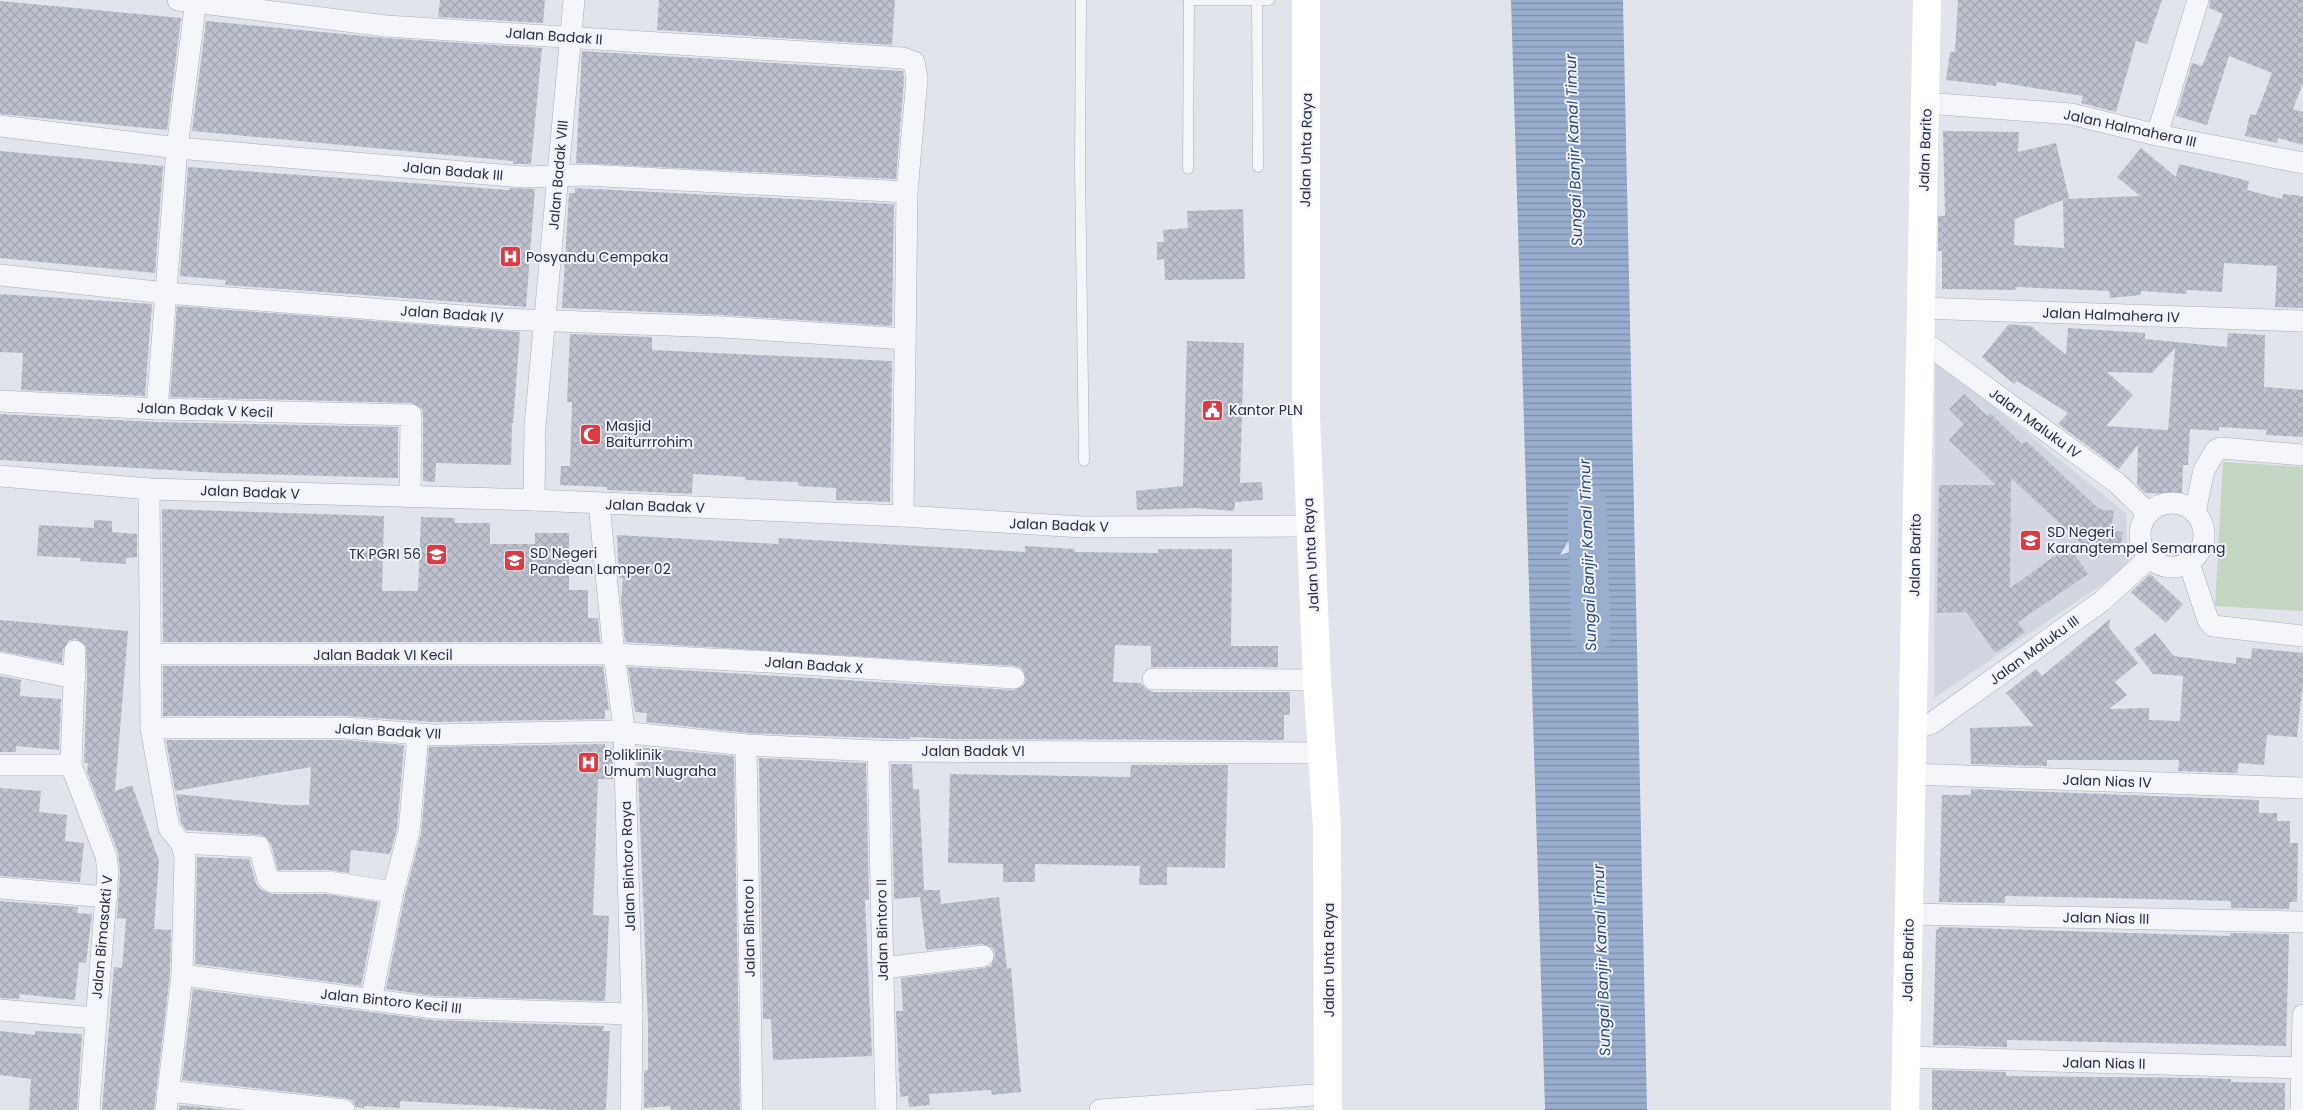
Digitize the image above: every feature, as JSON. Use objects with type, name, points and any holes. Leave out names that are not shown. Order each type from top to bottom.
[{"type":"street","name":"Jalan Badak VIII","points":[[534,500],[535,426],[574,0]]},
{"type":"street","name":"Jalan Unta Raya","points":[[1306,0],[1307,129],[1304,331],[1310,526],[1329,891],[1328,1102]]},
{"type":"street","name":"Jalan Barito","points":[[1905,1110],[1927,0]]},
{"type":"street","points":[[2156,135],[2198,0]]},
{"type":"street","name":"Jalan Badak II","points":[[190,1],[386,26],[903,58],[914,62],[917,78],[907,192]]},
{"type":"street","points":[[157,409],[190,1]]},
{"type":"street","name":"Jalan Halmahera III","points":[[1926,103],[2071,114],[2156,135],[2303,163]]},
{"type":"street","name":"Jalan Badak III","points":[[0,126],[177,148],[523,177],[586,175],[907,192]]},
{"type":"street","points":[[903,516],[907,192]]},
{"type":"street","name":"Jalan Badak IV","points":[[0,275],[166,293],[545,320],[722,327],[905,339]]},
{"type":"street","name":"Jalan Halmahera IV","points":[[1920,308],[2303,321]]},
{"type":"street","name":"Jalan Maluku IV","points":[[1919,338],[2117,483],[2148,513]]},
{"type":"street","name":"Jalan Badak V Kecil","points":[[0,401],[157,409],[411,415],[410,497]]},
{"type":"street","points":[[2195,512],[2204,470],[2216,450],[2221,448],[2303,455]]},
{"type":"street","name":"Jalan Badak V","points":[[0,476],[149,489],[534,500],[903,516],[1083,527],[1310,526]]},
{"type":"street","points":[[149,489],[151,728],[169,828],[182,843],[185,856],[182,976],[167,1100],[344,1110]]},
{"type":"street","points":[[2180,503],[2195,512],[2203,526],[2203,543],[2195,558],[2189,563],[2180,566],[2163,567],[2149,558],[2140,544],[2140,527],[2148,513],[2163,504],[2180,503]]},
{"type":"street","name":"Jalan Bintoro Raya","points":[[599,504],[614,654],[624,731],[632,1014],[631,1110]]},
{"type":"street","name":"Jalan Maluku III","points":[[1912,730],[1932,723],[2102,601],[2149,558]]},
{"type":"street","points":[[2189,563],[2206,614],[2213,626],[2303,636]]},
{"type":"street","name":"Jalan Bimasakti V","points":[[75,651],[71,765],[106,856],[106,897],[89,1110]]},
{"type":"street","name":"Jalan Badak VI Kecil","points":[[151,654],[445,656],[614,654]]},
{"type":"street","name":"Jalan Badak X","points":[[614,654],[1014,678]]},
{"type":"street","points":[[0,663],[75,678]]},
{"type":"street","points":[[1153,679],[1317,680]]},
{"type":"street","name":"Jalan Badak VII","points":[[151,728],[345,728],[418,735],[624,731]]},
{"type":"street","name":"Jalan Badak VI","points":[[624,731],[746,745],[878,751],[1323,752]]},
{"type":"street","points":[[371,1000],[393,892],[409,831],[418,735]]},
{"type":"street","name":"Jalan Bintoro I","points":[[746,745],[752,1110]]},
{"type":"street","name":"Jalan Bintoro II","points":[[878,751],[886,1110]]},
{"type":"street","points":[[0,765],[71,765]]},
{"type":"street","name":"Jalan Nias IV","points":[[1911,774],[2303,788]]},
{"type":"street","points":[[182,843],[259,847],[266,874],[272,882],[328,882],[393,892]]},
{"type":"street","points":[[0,888],[106,897]]},
{"type":"street","name":"Jalan Nias III","points":[[1909,914],[2303,922]]},
{"type":"street","points":[[883,968],[983,956]]},
{"type":"street","name":"Jalan Bintoro Kecil III","points":[[182,976],[434,1008],[632,1014]]},
{"type":"street","points":[[0,1010],[96,1018]]},
{"type":"street","points":[[2301,1110],[2303,1016]]},
{"type":"street","name":"Jalan Nias II","points":[[1905,1057],[2302,1068]]},
{"type":"street","points":[[1100,1110],[1328,1102]]},
{"type":"lane","points":[[1081,0],[1080,168],[1084,462]]},
{"type":"lane","points":[[1188,169],[1189,0],[1269,0]]},
{"type":"lane","points":[[1257,0],[1258,168]]},
{"type":"shaded area","name":"SD Negeri Karangtempel Semarang","points":[[1935,359],[2126,513],[2128,567],[1934,698]]},
{"type":"green space","points":[[2223,462],[2303,467],[2303,611],[2215,606]]},
{"type":"water","points":[[1511,0],[1623,0],[1647,1110],[1545,1110]],"holes":[[[1578,522],[1588,549],[1590,606],[1586,611],[1573,576],[1576,565],[1570,552],[1560,555],[1569,540],[1569,530]]]},
{"type":"building","points":[[440,0],[545,0],[543,23],[438,17]]},
{"type":"building","points":[[659,0],[895,0],[892,45],[657,30]]},
{"type":"building","points":[[1958,0],[2162,0],[2147,44],[2136,41],[2116,112],[2081,103],[2083,96],[1997,82],[1996,86],[1946,80],[1950,52],[1955,52]]},
{"type":"building","points":[[2210,0],[2303,0],[2303,83],[2293,109],[2303,112],[2303,145],[2278,138],[2277,143],[2245,136],[2250,114],[2256,115],[2272,73],[2229,56],[2207,125],[2176,116],[2192,63],[2202,66],[2223,14],[2209,8]]},
{"type":"building","points":[[0,1],[181,18],[167,130],[0,114]]},
{"type":"building","points":[[206,21],[385,38],[542,48],[531,164],[513,164],[513,161],[192,131]]},
{"type":"building","points":[[582,51],[903,71],[904,79],[896,179],[576,163]]},
{"type":"building","points":[[1943,131],[2019,132],[2018,152],[2056,143],[2069,198],[2066,199],[2140,196],[2117,177],[2141,148],[2176,177],[2179,164],[2249,181],[2247,190],[2282,199],[2283,194],[2303,196],[2303,308],[2275,307],[2277,266],[2224,263],[2222,292],[2187,290],[2186,294],[2141,291],[2141,295],[2110,298],[2109,291],[2016,287],[2016,290],[1942,289],[1942,251],[1938,251],[1938,216],[1945,216]],"holes":[[[2063,200],[2064,248],[2014,245],[2015,219]]]},
{"type":"building","points":[[0,151],[163,166],[155,273],[0,258]]},
{"type":"building","points":[[188,167],[510,190],[510,188],[535,189],[526,307],[225,285],[225,280],[180,276]]},
{"type":"building","points":[[575,188],[894,204],[892,326],[723,315],[562,308],[569,193],[575,193]]},
{"type":"building","points":[[1243,209],[1245,279],[1165,280],[1164,259],[1157,260],[1157,242],[1164,242],[1163,230],[1188,228],[1187,211]]},
{"type":"building","points":[[0,294],[152,304],[145,396],[21,390],[23,353],[0,352]]},
{"type":"building","points":[[177,306],[520,332],[512,423],[511,465],[436,463],[435,482],[423,481],[423,415],[422,409],[412,403],[170,397]]},
{"type":"building","points":[[2009,324],[2031,326],[2066,355],[2068,328],[2145,333],[2145,339],[2227,347],[2228,333],[2265,335],[2264,387],[2303,390],[2303,437],[2266,435],[2267,430],[2219,427],[2219,431],[2190,429],[2188,465],[2183,465],[2182,494],[2145,493],[2137,485],[2138,445],[2119,469],[2058,424],[2068,413],[2017,381],[2014,384],[1982,357]],"holes":[[[2175,348],[2168,430],[2106,426],[2133,395],[2107,372],[2152,373]]]},
{"type":"building","points":[[570,334],[652,337],[652,350],[892,361],[890,502],[836,500],[836,488],[798,486],[798,482],[745,480],[745,477],[693,474],[692,494],[607,490],[607,487],[560,485],[561,466],[570,466],[572,402],[567,402]]},
{"type":"building","name":"Kantor PLN","points":[[1187,341],[1244,343],[1240,483],[1262,482],[1263,500],[1235,502],[1234,511],[1196,508],[1137,510],[1136,491],[1183,486]]},
{"type":"building","points":[[1964,394],[1987,416],[1990,413],[2022,444],[2026,441],[2099,509],[2114,511],[2111,530],[2123,532],[2120,551],[2084,546],[2011,478],[2010,588],[2069,546],[2088,574],[2018,622],[2025,632],[1995,653],[1966,612],[1937,613],[1939,485],[1996,485],[1949,440],[1964,424],[1949,409]]},
{"type":"building","points":[[0,414],[157,422],[398,427],[398,478],[220,473],[0,460]]},
{"type":"building","points":[[162,509],[384,516],[382,591],[418,591],[421,517],[455,518],[455,523],[490,523],[490,544],[535,544],[535,533],[569,533],[569,590],[588,590],[588,618],[598,618],[600,642],[163,642]]},
{"type":"building","points":[[94,520],[112,521],[112,532],[137,534],[137,557],[126,558],[126,564],[80,561],[81,558],[37,556],[39,525],[94,528]]},
{"type":"building","points":[[617,535],[778,544],[779,538],[1025,552],[1025,546],[1075,549],[1075,552],[1158,553],[1158,549],[1232,549],[1231,646],[1278,646],[1278,667],[1151,667],[1151,646],[1115,645],[1113,682],[1141,683],[1146,689],[1153,692],[1290,692],[1290,715],[1284,715],[1284,740],[956,739],[910,737],[910,739],[747,733],[646,722],[647,713],[635,712],[628,667],[1013,690],[1024,685],[1026,678],[1021,668],[1015,666],[625,642],[621,601],[623,578],[619,578]]},
{"type":"building","points":[[2150,574],[2183,604],[2166,623],[2131,592]]},
{"type":"building","points":[[2110,619],[2109,628],[2138,663],[2115,682],[2127,695],[2109,709],[2149,708],[2149,720],[2180,721],[2183,676],[2153,674],[2134,649],[2155,633],[2174,656],[2236,664],[2236,657],[2251,659],[2252,648],[2303,653],[2303,684],[2297,737],[2267,735],[2264,765],[2239,763],[2237,773],[2178,771],[2179,760],[2047,760],[2047,766],[1971,764],[1970,728],[2034,726],[2006,693],[2036,669],[2042,676]]},
{"type":"building","points":[[0,620],[128,631],[115,791],[132,785],[159,861],[154,929],[171,930],[170,974],[154,1110],[102,1110],[114,967],[122,968],[126,919],[117,918],[120,872],[118,852],[87,772],[88,763],[84,763],[87,680],[86,646],[76,639],[69,640],[63,650],[62,663],[0,651]]},
{"type":"building","points":[[163,666],[603,666],[609,710],[605,710],[605,719],[433,722],[345,716],[163,716]]},
{"type":"building","points":[[0,676],[21,680],[20,696],[61,699],[59,750],[16,746],[16,752],[0,752]]},
{"type":"building","points":[[166,740],[344,740],[404,745],[397,829],[390,854],[351,850],[349,873],[328,870],[278,870],[271,844],[266,837],[186,830],[181,823],[176,794],[284,805],[309,805],[311,767],[175,791]]},
{"type":"building","points":[[605,744],[605,748],[612,748],[613,779],[598,779],[593,915],[609,916],[605,1001],[435,996],[386,989],[405,895],[421,834],[429,747]]},
{"type":"building","points":[[637,747],[734,756],[740,1110],[671,1110],[670,1106],[644,1108],[644,1071],[648,1070],[648,1023]]},
{"type":"building","points":[[759,758],[866,763],[869,900],[865,900],[872,1056],[773,1060],[771,1019],[763,1019]]},
{"type":"building","points":[[891,764],[912,764],[913,789],[919,789],[924,890],[940,890],[941,904],[999,897],[1007,969],[1011,968],[1021,1092],[992,1095],[991,1090],[929,1094],[930,1105],[909,1107],[908,1096],[900,1097],[896,1011],[903,1011],[901,978],[984,968],[991,966],[995,955],[993,948],[982,944],[926,950],[920,897],[894,899]]},
{"type":"building","points":[[1131,765],[1228,765],[1225,868],[1167,867],[1167,885],[1139,885],[1140,866],[1035,864],[1035,882],[1003,882],[1003,864],[948,863],[950,774],[1130,777]]},
{"type":"building","points":[[0,788],[41,791],[39,812],[67,815],[65,841],[84,843],[80,882],[0,876]]},
{"type":"building","points":[[1971,789],[2259,800],[2259,813],[2277,813],[2277,821],[2290,821],[2290,843],[2298,843],[2297,902],[2290,902],[2289,909],[2231,908],[2231,901],[2107,898],[2005,896],[2005,903],[1939,902],[1942,795],[1971,795]]},
{"type":"building","points":[[197,857],[249,859],[256,883],[260,889],[271,894],[327,894],[378,902],[361,986],[195,964]]},
{"type":"building","points":[[0,901],[78,907],[77,913],[92,914],[86,963],[79,962],[75,1000],[20,994],[19,999],[0,998]]},
{"type":"building","points":[[1939,927],[2230,936],[2230,933],[2289,934],[2286,1046],[2007,1040],[2007,1047],[1933,1045],[1936,929],[1939,929]]},
{"type":"building","points":[[193,989],[432,1020],[604,1026],[603,1031],[610,1031],[606,1110],[559,1110],[400,1101],[400,1108],[364,1106],[364,1108],[356,1107],[352,1100],[345,1098],[182,1080]]},
{"type":"building","points":[[0,1031],[35,1035],[35,1031],[82,1034],[77,1110],[29,1110],[31,1079],[0,1075]]},
{"type":"building","points":[[1932,1070],[2006,1072],[2006,1076],[2200,1078],[2231,1079],[2231,1082],[2285,1083],[2285,1110],[1932,1110]]},
{"type":"building","points":[[179,1105],[228,1110],[179,1110]]},
{"type":"waterway","name":"Sungai Banjir Kanal Timur","points":[[1587,505],[1591,634]]},
{"type":"place","name":"Posyandu Cempaka","points":[[510,257]]},
{"type":"place","name":"Kantor PLN","points":[[1213,410]]},
{"type":"place","name":"Masjid Baiturrrohim","points":[[590,434]]},
{"type":"place","name":"SD Negeri Karangtempel Semarang","points":[[2031,540]]},
{"type":"place","name":"TK PGRI 56","points":[[437,554]]},
{"type":"place","name":"SD Negeri Pandean Lamper 02","points":[[514,561]]},
{"type":"place","name":"Poliklinik Umum Nugraha","points":[[588,763]]}]
